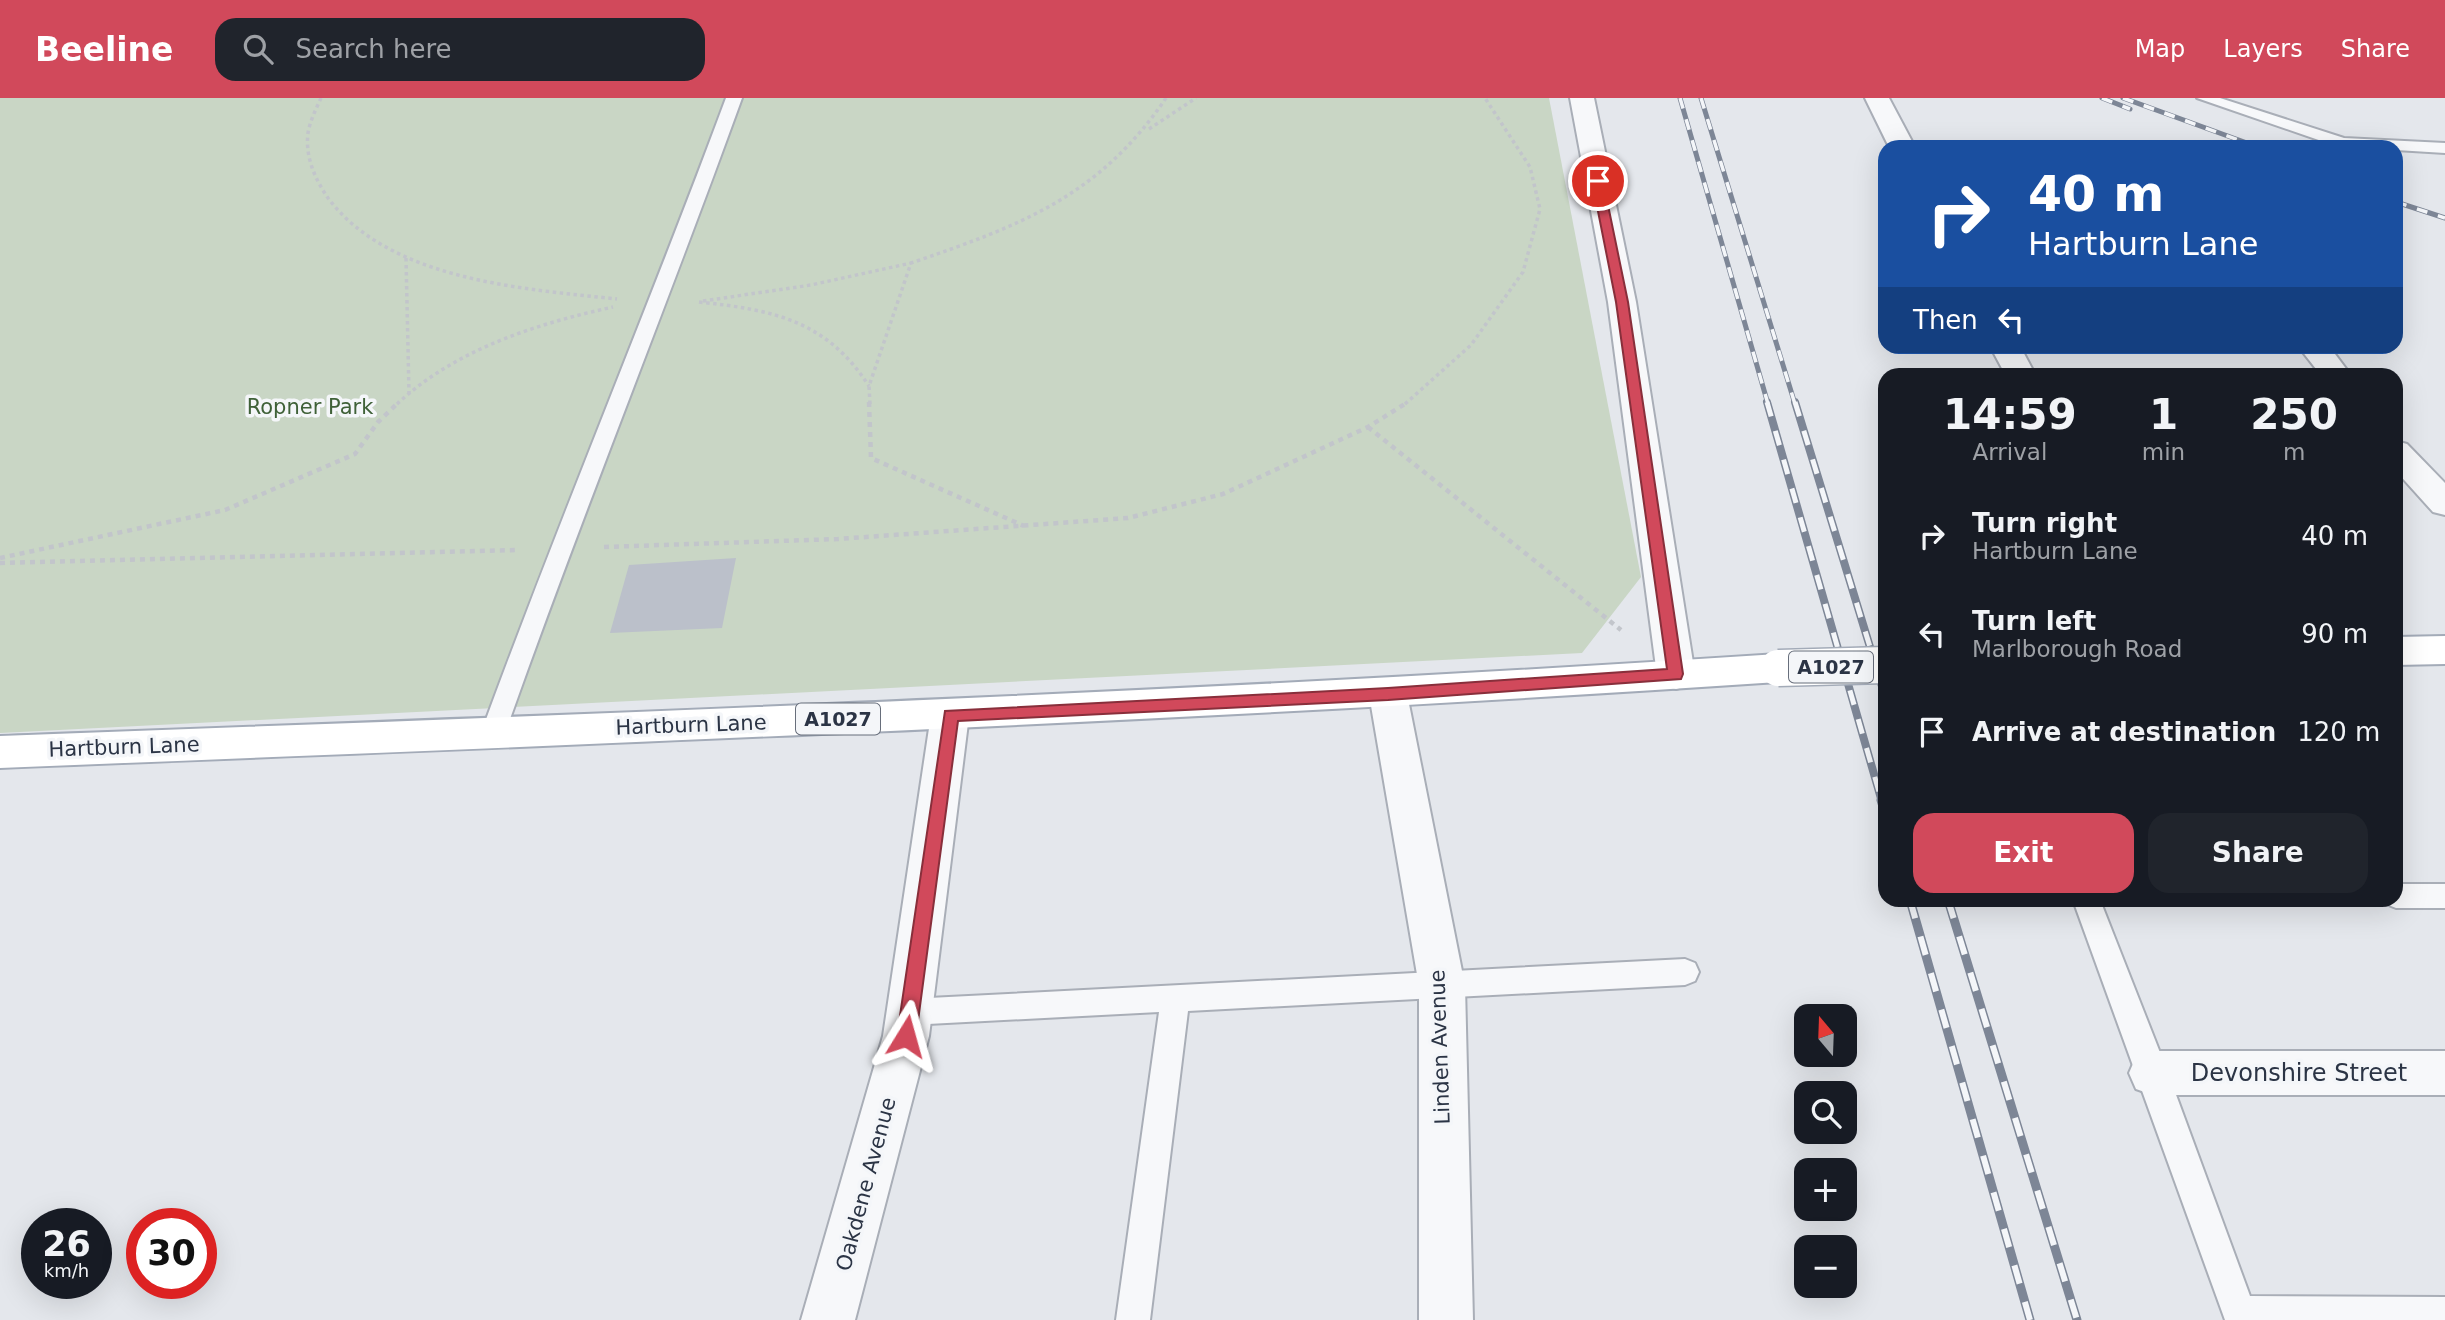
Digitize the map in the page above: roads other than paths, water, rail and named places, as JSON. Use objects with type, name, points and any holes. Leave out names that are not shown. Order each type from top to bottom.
[{"type":"main road","points":[[2403,651],[2445,650]]},
{"type":"main road","name":"Hartburn Lane","points":[[0,752],[950,715],[1388,694],[1778,668],[1878,665]]},
{"type":"street","points":[[1582,98],[1622,302],[1675,674]]},
{"type":"street","points":[[1877,98],[1898,140]]},
{"type":"street","points":[[2319,354],[2330,368]]},
{"type":"street","points":[[2403,459],[2445,504]]},
{"type":"street","name":"Linden Avenue","points":[[1388,694],[1442,986],[1446,1320]]},
{"type":"street","name":"Oakdene Avenue","points":[[828,1320],[906,1036],[950,715]]},
{"type":"street","name":"Devonshire Street","points":[[2153,1073],[2445,1073]]},
{"type":"lane","points":[[493,733],[559,549],[659,303],[734,98]]},
{"type":"lane","points":[[2206,98],[2330,140]]},
{"type":"lane","points":[[2403,146],[2445,148]]},
{"type":"lane","points":[[2403,896],[2445,896]]},
{"type":"lane","points":[[2089,907],[2153,1073],[2239,1313],[2445,1314]]},
{"type":"lane","points":[[909,1013],[1685,971]]},
{"type":"lane","points":[[1133,1320],[1175,999]]},
{"type":"railway","points":[[1680,98],[1768,404]]},
{"type":"railway","points":[[1701,98],[1795,404]]},
{"type":"railway","points":[[2102,98],[2130,109]]},
{"type":"railway","points":[[2123,98],[2239,140]]},
{"type":"railway","points":[[2403,204],[2445,218]]},
{"type":"railway","points":[[1767,402],[1878,788]]},
{"type":"railway","points":[[1795,402],[1878,673]]},
{"type":"railway","points":[[1912,907],[2030,1320]]},
{"type":"railway","points":[[1950,907],[2077,1320]]},
{"type":"park label","name":"Ropner Park","points":[[310,407]]}]
